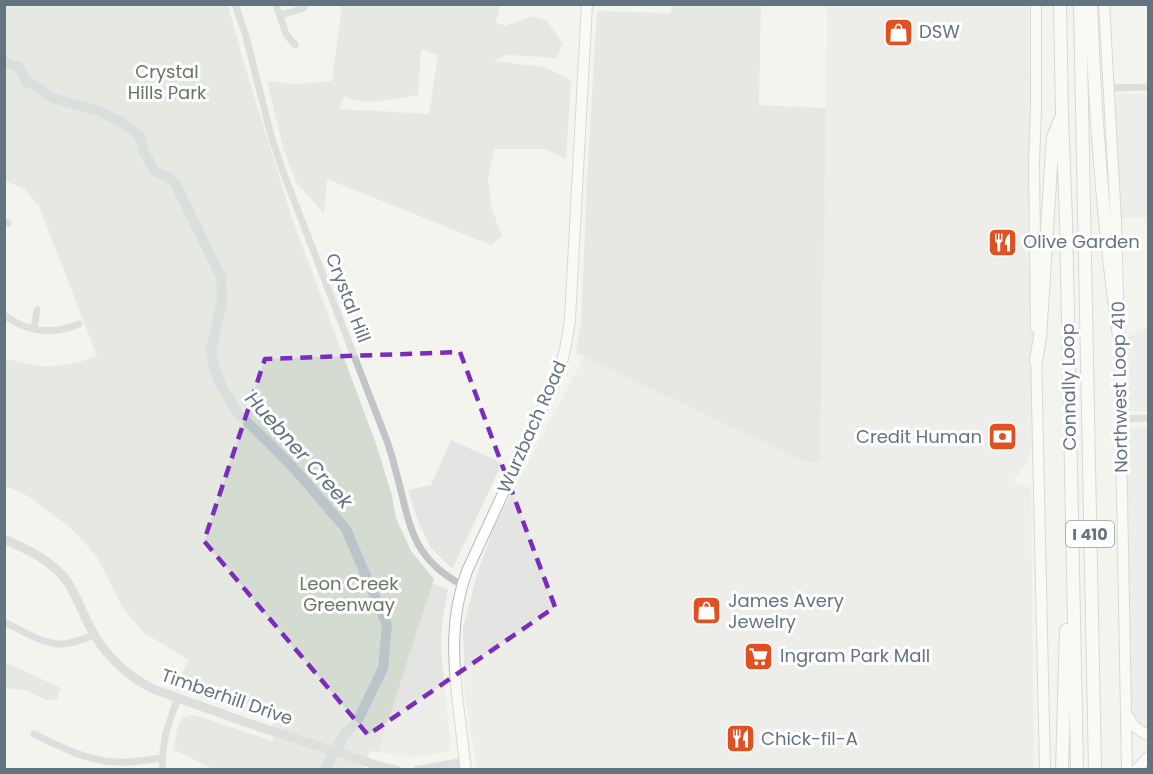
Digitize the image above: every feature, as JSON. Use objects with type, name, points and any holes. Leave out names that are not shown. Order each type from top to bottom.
[{"type":"highway","name":"Connally Loop","points":[[1060,4],[1077,770]]},
{"type":"highway","name":"Connally Loop","points":[[1080,4],[1095,770]]},
{"type":"highway","points":[[1091,4],[1109,269],[1119,336]]},
{"type":"highway","points":[[1036,360],[1040,337],[1053,137],[1062,116]]},
{"type":"highway","points":[[1062,770],[1066,621],[1073,569]]},
{"type":"main road","name":"Wurzbach Road","points":[[465,766],[453,642],[462,585],[564,359],[570,319],[587,4]]},
{"type":"main road","points":[[1036,4],[1034,164],[1036,360],[1045,770]]},
{"type":"main road","name":"Northwest Loop 410","points":[[1104,4],[1116,221],[1127,770]]},
{"type":"main road","points":[[1126,709],[1127,716],[1134,726],[1149,735]]},
{"type":"main road","points":[[1119,770],[1127,745]]},
{"type":"main road","points":[[1136,770],[1149,757]]},
{"type":"street","name":"Crystal Hill","points":[[236,4],[281,167],[387,441],[412,533],[432,563],[450,579],[462,585]]},
{"type":"street","points":[[276,4],[286,34],[295,45]]},
{"type":"street","points":[[280,15],[301,9],[307,4]]},
{"type":"street","points":[[1109,88],[1149,87]]},
{"type":"street","points":[[34,329],[37,310]]},
{"type":"street","points":[[4,315],[20,325],[34,329],[56,331],[79,324]]},
{"type":"street","points":[[1121,419],[1149,418]]},
{"type":"street","name":"Timberhill Drive","points":[[4,540],[36,555],[55,568],[76,596],[90,627],[106,651],[123,669],[140,682],[153,689],[245,722],[397,770]]},
{"type":"street","points":[[4,622],[40,639],[59,644],[95,635]]},
{"type":"street","points":[[163,770],[161,758],[166,729],[178,698]]},
{"type":"street","points":[[34,734],[53,744],[98,760],[121,763],[161,758]]},
{"type":"street","points":[[418,770],[465,766]]},
{"type":"highlighted area","points":[[460,352],[555,607],[368,735],[204,541],[265,359]]},
{"type":"shaded area","points":[[827,5],[1029,5],[1034,433],[1028,461],[1013,482],[1031,488],[1034,769],[477,769],[465,697],[463,628],[477,574],[494,527],[584,356],[808,463],[820,462]]},
{"type":"shaded area","points":[[1118,94],[1148,94],[1148,218],[1121,218],[1115,98]]},
{"type":"shaded area","points":[[1148,327],[1148,411],[1128,411],[1125,337]]},
{"type":"shaded area","points":[[1133,427],[1148,427],[1148,729],[1135,719],[1131,692],[1127,432]]},
{"type":"shaded area","points":[[451,440],[502,463],[453,568],[431,548],[419,524],[408,490],[431,485]]},
{"type":"shaded area","points":[[432,583],[448,589],[442,624],[441,650],[451,748],[447,752],[414,757],[378,752]]},
{"type":"green space","points":[[5,5],[228,5],[292,218],[375,441],[392,495],[396,518],[411,551],[434,579],[378,752],[370,751],[364,769],[215,770],[174,750],[177,728],[182,718],[194,715],[273,741],[273,721],[174,689],[189,660],[144,633],[123,608],[97,557],[71,528],[26,495],[5,486],[5,358],[40,366],[51,366],[97,356],[39,206],[25,189],[5,181]]},
{"type":"green space","points":[[342,5],[500,5],[496,22],[505,26],[533,16],[547,21],[563,44],[557,58],[507,55],[493,61],[544,67],[571,80],[566,159],[544,149],[494,149],[488,179],[492,209],[502,236],[491,245],[327,179],[324,214],[296,182],[284,151],[267,81],[294,84],[332,81]],"holes":[[[421,49],[438,55],[429,114],[339,109],[344,97],[371,101],[418,95]]]},
{"type":"green space","points":[[672,5],[761,5],[759,105],[826,108],[820,462],[808,463],[576,353],[581,323],[597,11],[670,13]]},
{"type":"green space","points":[[5,662],[61,688],[57,699],[46,700],[26,690],[5,688]]},
{"type":"waterway","name":"Huebner Creek","points":[[4,62],[19,67],[26,82],[53,98],[99,111],[121,122],[139,135],[145,154],[156,172],[168,177],[176,185],[221,277],[222,302],[211,350],[214,368],[221,385],[238,413],[299,474],[346,529],[387,625],[383,668],[358,720],[344,735],[325,770]]},
{"type":"place","name":"DSW","points":[[898,32]]},
{"type":"place","name":"Olive Garden","points":[[1002,242]]},
{"type":"place","name":"Credit Human","points":[[1003,437]]},
{"type":"place","name":"James Avery Jewelry","points":[[707,611]]},
{"type":"place","name":"Ingram Park Mall","points":[[759,656]]},
{"type":"place","name":"Chick-fil-A","points":[[740,739]]},
{"type":"park label","name":"Crystal Hills Park","points":[[167,82]]},
{"type":"park label","name":"Leon Creek Greenway","points":[[349,594]]}]
